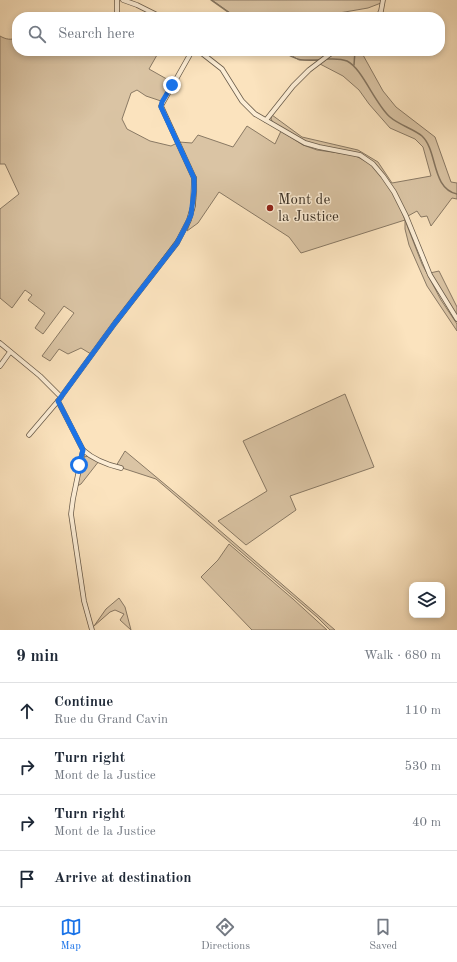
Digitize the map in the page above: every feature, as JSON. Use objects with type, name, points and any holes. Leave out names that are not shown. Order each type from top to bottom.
[{"type":"street","points":[[117,0],[117,12]]},
{"type":"street","points":[[123,0],[152,12]]},
{"type":"street","points":[[380,12],[383,0]]},
{"type":"street","points":[[29,435],[60,399],[115,323],[177,243],[191,215],[194,178],[161,106],[189,56]]},
{"type":"street","points":[[206,56],[226,73],[247,107],[266,120],[305,143],[360,155],[373,164],[384,176],[394,192],[406,216],[430,275],[457,320]]},
{"type":"street","points":[[266,120],[293,86],[309,70],[327,56]]},
{"type":"street","points":[[0,343],[40,376],[60,399],[83,450],[100,461],[121,468]]},
{"type":"street","points":[[0,366],[10,352]]},
{"type":"street","points":[[83,450],[71,514],[84,601],[92,630]]},
{"type":"shaded area","points":[[212,0],[382,0],[381,3],[368,8],[345,12],[229,12]]},
{"type":"shaded area","points":[[0,36],[12,39],[12,56],[156,56],[149,69],[172,82],[161,101],[146,96],[137,90],[131,93],[122,119],[127,129],[150,141],[171,146],[179,142],[192,143],[198,135],[233,147],[247,126],[275,144],[281,131],[303,145],[317,150],[354,155],[377,168],[396,197],[405,220],[301,253],[289,237],[219,192],[198,223],[187,231],[194,210],[197,191],[196,176],[192,172],[192,198],[189,218],[181,233],[91,354],[81,348],[68,354],[59,349],[50,361],[42,356],[74,313],[64,306],[43,334],[35,328],[45,313],[28,300],[32,295],[25,290],[12,308],[0,298],[0,209],[19,194],[5,164],[0,164]]},
{"type":"shaded area","points":[[292,56],[324,56],[319,60],[299,60]]},
{"type":"shaded area","points":[[331,56],[364,56],[383,91],[396,107],[435,137],[451,182],[457,183],[457,199],[452,198],[431,226],[427,216],[421,217],[417,211],[408,216],[390,183],[381,171],[366,158],[308,143],[273,123],[271,119],[272,115],[302,137],[358,150],[378,162],[392,183],[431,176],[423,147],[415,139],[390,128],[359,90],[343,76],[320,64]]},
{"type":"shaded area","points":[[405,220],[422,264],[441,300],[457,324],[457,331],[427,286],[409,245],[405,229]]},
{"type":"shaded area","points":[[439,271],[457,307],[457,318],[430,273]]},
{"type":"shaded area","points":[[345,394],[374,467],[290,496],[296,510],[246,545],[218,521],[267,491],[243,441]]},
{"type":"shaded area","points":[[125,451],[335,630],[330,630],[317,617],[156,479],[116,466]]},
{"type":"shaded area","points":[[88,456],[99,461],[81,484],[77,486],[84,457]]},
{"type":"shaded area","points":[[229,544],[327,630],[252,630],[201,577],[218,560]]},
{"type":"shaded area","points":[[119,598],[125,607],[131,630],[120,620],[124,614],[115,610],[110,612],[94,626],[106,609]]},
{"type":"waterway","points":[[211,0],[228,12]]},
{"type":"waterway","points":[[290,56],[300,60],[320,60]]},
{"type":"waterway","points":[[354,65],[355,56]]},
{"type":"waterway","points":[[326,59],[342,59],[353,65],[384,111],[390,117],[422,136],[431,151],[443,185],[457,194]]},
{"type":"place","name":"Mont de la Justice","points":[[270,208]]},
{"type":"route","points":[[79,465],[83,450],[58,401],[115,323],[177,243],[191,215],[194,191],[193,174],[161,107],[161,104],[172,85]]}]
